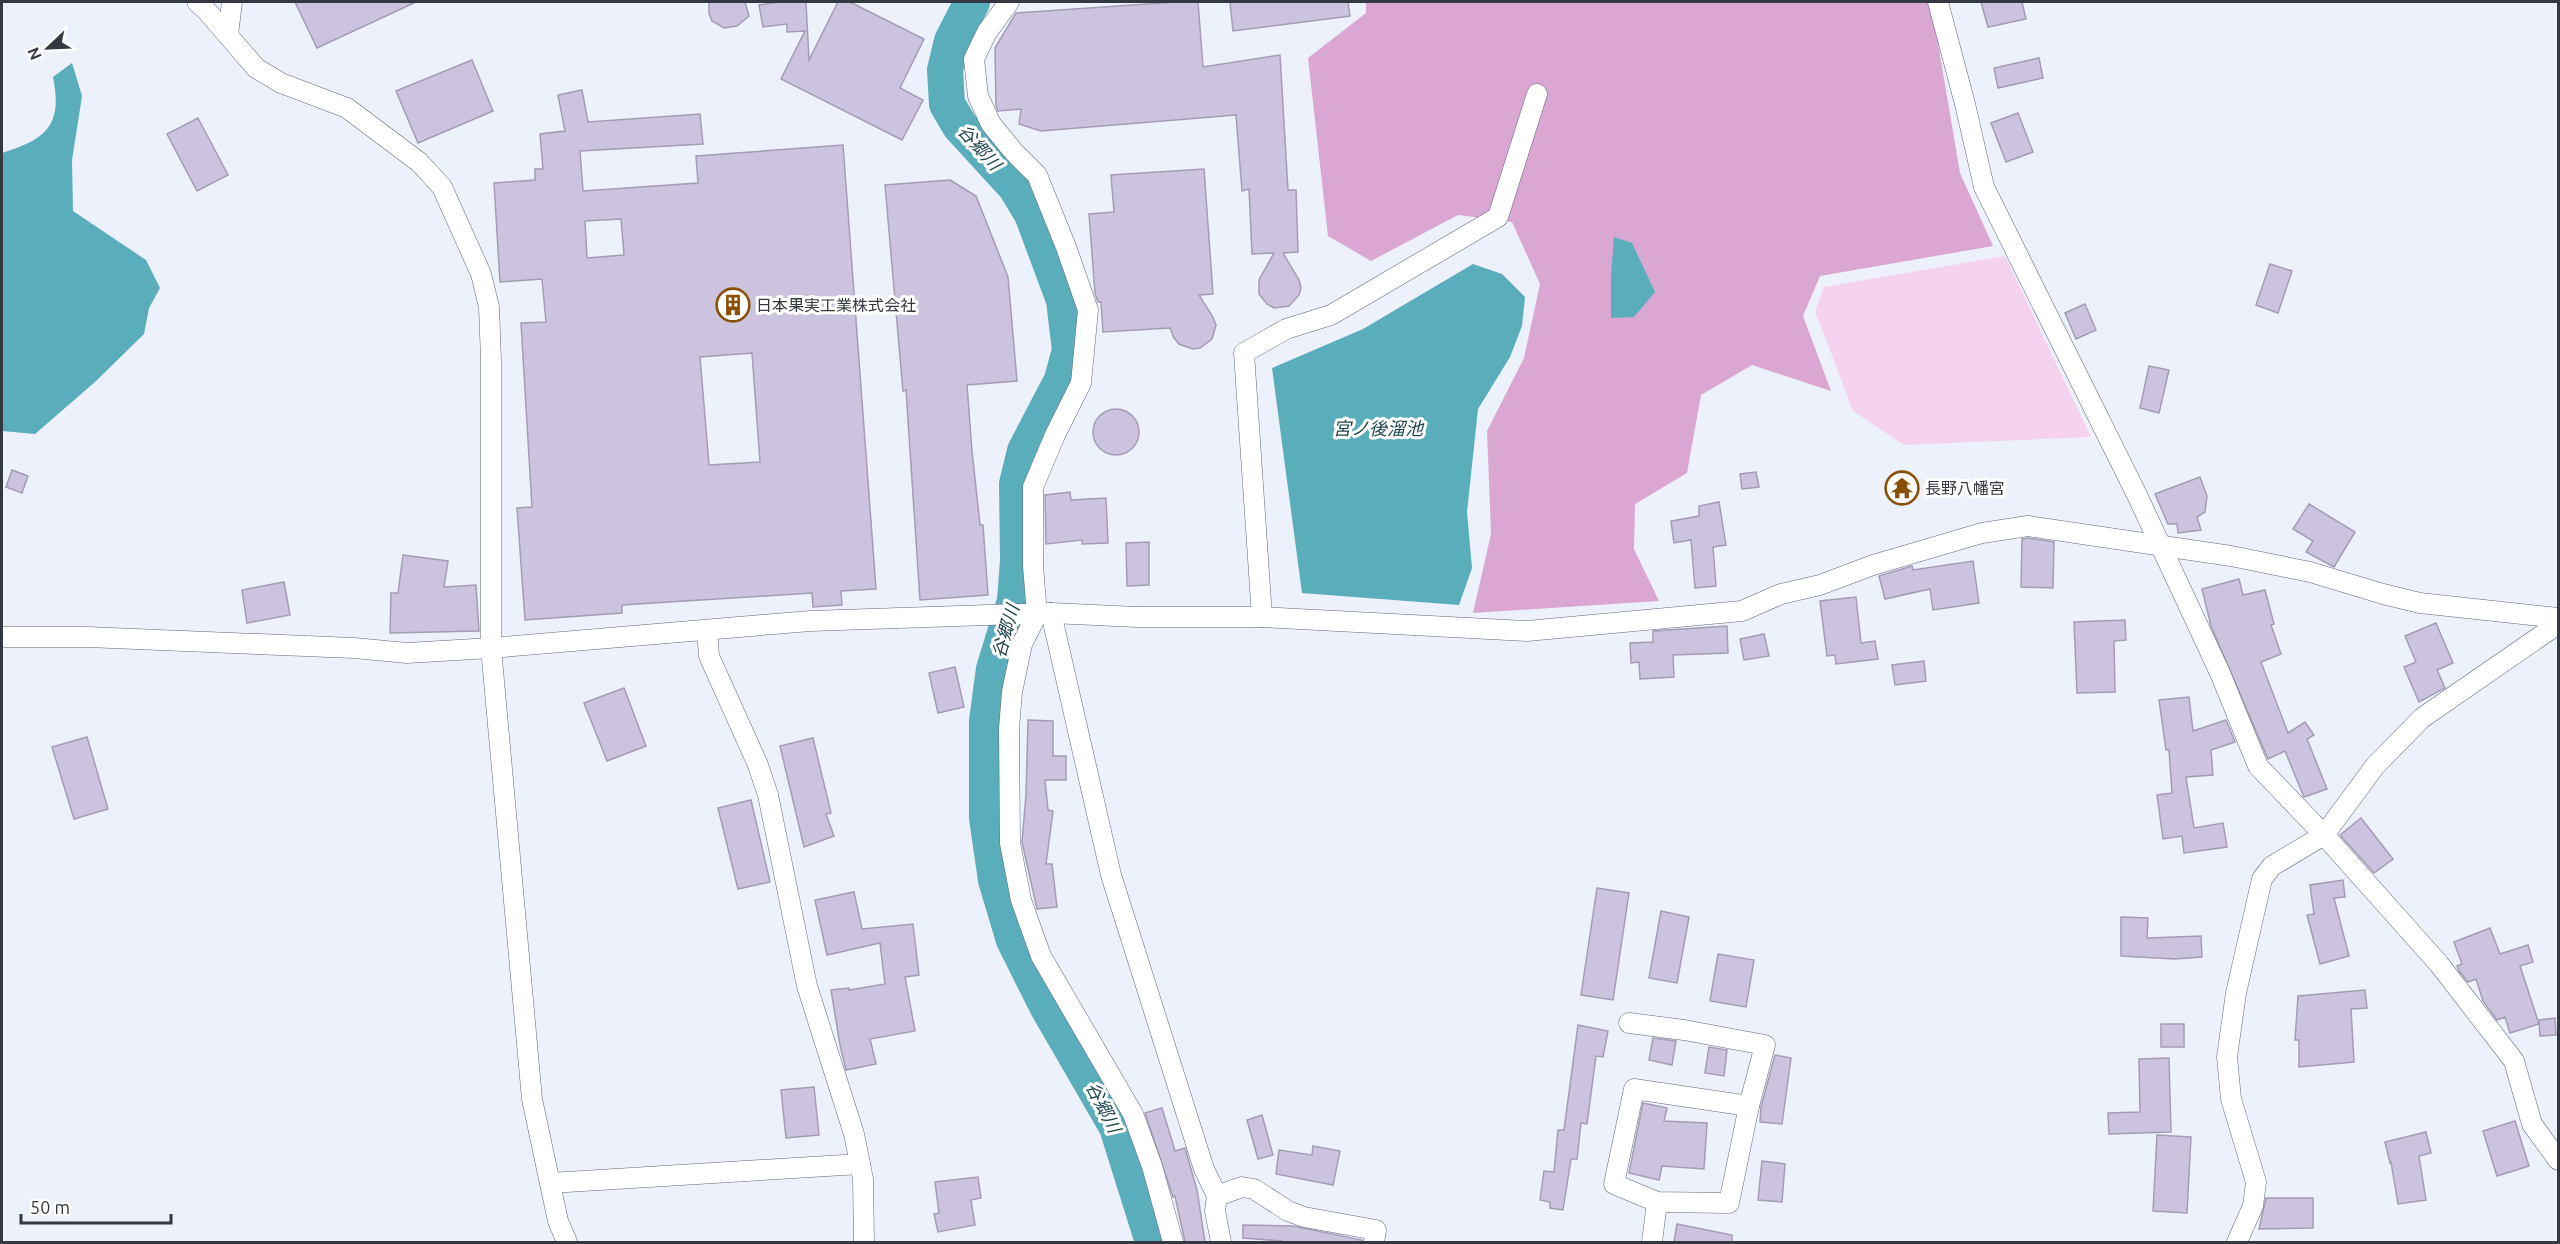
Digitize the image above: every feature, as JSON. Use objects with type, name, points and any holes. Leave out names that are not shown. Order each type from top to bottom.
[{"type":"street","points":[[197,2],[256,68],[281,83],[347,108],[419,162],[442,187],[482,274],[489,307],[491,360],[491,648],[532,1099],[558,1221],[567,1242]]},
{"type":"street","points":[[228,35],[231,2]]},
{"type":"street","points":[[1009,2],[987,32],[974,59],[978,96],[991,124],[1037,175],[1088,310],[1081,383],[1055,435],[1033,487],[1033,566],[1038,614],[1111,874],[1204,1169],[1217,1196],[1215,1211],[1221,1242]]},
{"type":"street","points":[[1938,2],[1984,187],[2137,495],[2220,673],[2258,766],[2324,835],[2439,964],[2514,1061],[2532,1124],[2559,1160]]},
{"type":"street","points":[[1262,616],[1244,353],[1286,329],[1331,315],[1498,217],[1537,94]]},
{"type":"street","points":[[2,637],[87,637],[354,648],[407,653],[810,621],[1038,614],[1137,617],[1262,616],[1527,631],[1742,612],[1781,594],[1820,585],[1873,566],[1982,533],[2028,526],[2231,555],[2310,572],[2420,603],[2559,618]]},
{"type":"street","points":[[1038,614],[1023,644],[1012,692],[1009,729],[1010,843],[1021,900],[1041,956],[1133,1114],[1152,1166],[1173,1242]]},
{"type":"street","points":[[2237,1242],[2253,1206],[2256,1182],[2231,1099],[2228,1057],[2236,993],[2262,879],[2271,866],[2324,835],[2374,766],[2422,718],[2559,624]]},
{"type":"street","points":[[707,630],[709,656],[758,765],[768,795],[807,986],[854,1134],[863,1179],[864,1242]]},
{"type":"street","points":[[1629,1023],[1684,1030],[1765,1045],[1749,1106],[1729,1203],[1657,1202],[1614,1184],[1634,1089],[1749,1106]]},
{"type":"street","points":[[550,1183],[860,1164]]},
{"type":"street","points":[[1217,1196],[1242,1187],[1254,1189],[1288,1211],[1304,1217],[1376,1230],[1374,1242]]},
{"type":"street","points":[[1652,1242],[1657,1202]]},
{"type":"shaded area","points":[[1366,2],[1931,2],[1960,173],[1993,246],[1820,276],[1803,316],[1831,391],[1752,365],[1701,395],[1687,473],[1635,504],[1634,549],[1659,601],[1473,613],[1491,534],[1487,431],[1524,358],[1540,284],[1512,222],[1458,215],[1371,261],[1328,236],[1308,58],[1366,13]]},
{"type":"shaded area","points":[[2005,256],[2091,437],[1904,445],[1853,411],[1815,311],[1824,287]]},
{"type":"water","points":[[72,63],[82,96],[72,160],[73,211],[146,260],[160,288],[149,308],[144,334],[95,382],[35,434],[2,431],[2,153],[30,142],[48,128],[55,108],[53,77]]},
{"type":"water","points":[[1614,237],[1632,243],[1655,292],[1634,317],[1611,318]]},
{"type":"water","name":"宮ノ後溜池","points":[[1473,264],[1502,274],[1525,297],[1522,326],[1510,357],[1478,409],[1467,512],[1472,568],[1459,605],[1302,593],[1272,368],[1363,329]]},
{"type":"building","points":[[295,2],[416,2],[317,48]]},
{"type":"building","points":[[709,2],[745,2],[749,16],[737,26],[724,28],[712,21]]},
{"type":"building","points":[[806,2],[809,60],[838,2],[850,2],[924,39],[900,88],[923,100],[902,140],[781,79],[805,31],[787,32],[787,24],[763,27],[759,5]]},
{"type":"building","points":[[1198,2],[1203,67],[1280,55],[1288,190],[1296,190],[1298,252],[1283,253],[1299,280],[1301,288],[1299,295],[1289,306],[1274,308],[1267,304],[1259,294],[1259,280],[1274,253],[1252,254],[1249,189],[1242,191],[1236,115],[1041,131],[1019,124],[1021,109],[998,111],[996,106],[995,48],[1016,13]]},
{"type":"building","points":[[1230,2],[1348,2],[1350,16],[1233,31]]},
{"type":"building","points":[[1981,2],[2022,2],[2026,19],[1988,27]]},
{"type":"building","points":[[2039,58],[2043,78],[1998,88],[1994,68]]},
{"type":"building","points":[[472,60],[493,111],[418,143],[396,91]]},
{"type":"building","points":[[582,90],[588,122],[700,114],[703,144],[580,151],[583,191],[698,183],[696,156],[843,145],[876,589],[841,591],[842,605],[813,607],[812,593],[622,605],[622,613],[525,620],[517,508],[532,507],[521,323],[546,322],[542,279],[500,282],[494,183],[535,180],[535,169],[543,169],[540,134],[565,131],[558,95]],"holes":[[[621,219],[624,255],[587,258],[585,221]],[[752,353],[760,462],[709,465],[700,357]]]},
{"type":"building","points":[[2018,113],[2033,152],[2006,162],[1991,123]]},
{"type":"building","points":[[198,118],[228,175],[197,191],[167,134]]},
{"type":"building","points":[[1204,169],[1213,294],[1199,295],[1216,325],[1212,339],[1200,348],[1193,349],[1179,344],[1170,328],[1103,332],[1101,302],[1098,302],[1095,293],[1089,214],[1114,212],[1111,175]]},
{"type":"building","points":[[950,180],[976,196],[1008,277],[1017,381],[967,385],[980,525],[983,525],[988,595],[920,600],[906,390],[903,391],[885,185]]},
{"type":"building","points":[[2270,264],[2292,271],[2278,313],[2256,305]]},
{"type":"building","points":[[2085,304],[2096,330],[2076,339],[2065,313]]},
{"type":"building","points":[[2149,366],[2169,370],[2159,413],[2140,408]]},
{"type":"building","points":[[1116,409],[1132,416],[1139,432],[1132,448],[1116,455],[1100,448],[1093,432],[1100,416]]},
{"type":"building","points":[[12,470],[28,476],[22,493],[6,487]]},
{"type":"building","points":[[1756,472],[1759,487],[1742,489],[1740,474]]},
{"type":"building","points":[[2200,477],[2207,496],[2205,512],[2197,517],[2201,530],[2178,533],[2177,524],[2168,524],[2155,494]]},
{"type":"building","points":[[1070,492],[1071,500],[1106,498],[1108,543],[1082,544],[1082,540],[1046,544],[1045,495]]},
{"type":"building","points":[[1719,502],[1726,545],[1713,547],[1716,586],[1695,588],[1691,540],[1674,543],[1671,521],[1699,516],[1699,506]]},
{"type":"building","points":[[2309,504],[2355,532],[2334,567],[2306,552],[2313,541],[2293,529]]},
{"type":"building","points":[[2022,539],[2054,542],[2053,588],[2021,587]]},
{"type":"building","points":[[1149,542],[1149,585],[1127,586],[1126,543]]},
{"type":"building","points":[[403,555],[448,561],[444,587],[476,585],[479,631],[390,633],[391,593],[398,593]]},
{"type":"building","points":[[1973,561],[1979,603],[1933,610],[1930,589],[1885,599],[1879,576],[1912,566],[1913,570]]},
{"type":"building","points":[[2239,579],[2243,595],[2265,590],[2274,624],[2271,625],[2281,654],[2261,662],[2288,733],[2305,722],[2314,735],[2307,739],[2327,789],[2304,797],[2285,751],[2268,759],[2211,626],[2202,589]]},
{"type":"building","points":[[284,582],[290,615],[247,623],[242,590]]},
{"type":"building","points":[[1856,597],[1861,643],[1875,641],[1878,659],[1836,664],[1835,655],[1827,656],[1820,601]]},
{"type":"building","points":[[2125,620],[2126,640],[2114,641],[2115,692],[2077,693],[2074,622]]},
{"type":"building","points":[[2436,623],[2453,663],[2437,670],[2445,688],[2419,702],[2404,667],[2416,662],[2405,636]]},
{"type":"building","points":[[1727,626],[1728,653],[1673,655],[1674,677],[1640,679],[1639,662],[1631,663],[1630,643],[1653,642],[1653,631]]},
{"type":"building","points":[[1764,634],[1769,656],[1744,660],[1740,639]]},
{"type":"building","points":[[1924,661],[1926,681],[1895,685],[1892,665]]},
{"type":"building","points":[[955,667],[964,707],[938,713],[929,673]]},
{"type":"building","points":[[624,688],[646,746],[607,761],[584,703]]},
{"type":"building","points":[[2189,697],[2193,731],[2226,720],[2235,742],[2211,750],[2213,775],[2186,777],[2194,828],[2223,823],[2227,847],[2184,853],[2182,836],[2163,839],[2157,795],[2172,793],[2169,750],[2166,750],[2159,700]]},
{"type":"building","points":[[1028,720],[1053,721],[1053,756],[1066,756],[1066,780],[1045,780],[1048,810],[1053,811],[1046,864],[1052,864],[1057,907],[1037,909],[1022,842]]},
{"type":"building","points":[[87,737],[108,809],[74,819],[52,747]]},
{"type":"building","points":[[813,738],[831,813],[826,814],[834,836],[804,847],[780,746]]},
{"type":"building","points":[[751,800],[770,882],[738,889],[718,808]]},
{"type":"building","points":[[2361,818],[2393,859],[2374,873],[2340,835]]},
{"type":"building","points":[[2343,880],[2345,897],[2334,898],[2349,956],[2320,964],[2307,915],[2314,914],[2310,885]]},
{"type":"building","points":[[1597,888],[1629,893],[1613,1000],[1581,995]]},
{"type":"building","points":[[854,892],[862,929],[913,924],[919,975],[905,977],[915,1031],[870,1039],[876,1064],[846,1070],[831,990],[849,988],[849,990],[885,984],[880,943],[827,955],[815,900]]},
{"type":"building","points":[[1661,911],[1689,917],[1677,983],[1649,978]]},
{"type":"building","points":[[2121,917],[2148,918],[2147,938],[2201,936],[2202,957],[2175,959],[2121,956]]},
{"type":"building","points":[[2490,928],[2500,954],[2528,945],[2533,962],[2520,966],[2539,1024],[2510,1033],[2505,1017],[2497,1020],[2483,1001],[2476,979],[2468,982],[2459,971],[2457,966],[2462,964],[2454,942]]},
{"type":"building","points":[[1718,954],[1754,960],[1746,1007],[1710,1001]]},
{"type":"building","points":[[2365,990],[2367,1008],[2351,1009],[2354,1062],[2299,1067],[2299,1040],[2295,1040],[2298,996]]},
{"type":"building","points":[[2555,1018],[2556,1035],[2540,1036],[2539,1020]]},
{"type":"building","points":[[2161,1024],[2184,1024],[2184,1047],[2161,1047]]},
{"type":"building","points":[[1578,1025],[1608,1031],[1603,1057],[1596,1056],[1587,1124],[1581,1123],[1577,1159],[1571,1159],[1563,1210],[1550,1208],[1550,1202],[1540,1200],[1544,1171],[1554,1172],[1558,1130],[1564,1130]]},
{"type":"building","points":[[1653,1038],[1676,1041],[1672,1065],[1649,1060]]},
{"type":"building","points":[[1709,1047],[1727,1050],[1724,1076],[1705,1073]]},
{"type":"building","points":[[1775,1055],[1791,1058],[1782,1124],[1760,1122],[1761,1107]]},
{"type":"building","points":[[2169,1058],[2171,1132],[2109,1134],[2108,1113],[2140,1112],[2139,1059]]},
{"type":"building","points":[[814,1087],[819,1135],[786,1138],[781,1090]]},
{"type":"building","points":[[1643,1103],[1667,1108],[1664,1121],[1707,1123],[1704,1169],[1662,1166],[1659,1180],[1629,1173]]},
{"type":"building","points":[[1162,1108],[1175,1151],[1185,1148],[1197,1190],[1205,1242],[1185,1242],[1175,1196],[1173,1197],[1145,1113]]},
{"type":"building","points":[[1262,1115],[1273,1155],[1258,1159],[1247,1120]]},
{"type":"building","points":[[2515,1121],[2529,1166],[2497,1176],[2483,1131]]},
{"type":"building","points":[[2426,1132],[2431,1153],[2419,1156],[2426,1200],[2398,1204],[2385,1142]]},
{"type":"building","points":[[2157,1135],[2191,1137],[2187,1213],[2153,1211]]},
{"type":"building","points":[[1313,1146],[1340,1151],[1333,1185],[1276,1174],[1279,1150],[1312,1155]]},
{"type":"building","points":[[1762,1161],[1785,1164],[1782,1202],[1758,1200]]},
{"type":"building","points":[[978,1177],[981,1198],[971,1200],[975,1225],[938,1232],[934,1214],[939,1213],[935,1182]]},
{"type":"building","points":[[2266,1198],[2313,1198],[2313,1228],[2259,1229]]},
{"type":"building","points":[[1677,1224],[1732,1235],[1732,1242],[1674,1242]]},
{"type":"building","points":[[1243,1225],[1293,1226],[1362,1240],[1362,1242],[1282,1242],[1243,1238]]},
{"type":"waterway","name":"谷郷川","points":[[972,2],[952,41],[945,70],[947,104],[960,126],[1015,186],[1032,214],[1064,300],[1070,350],[1062,380],[1025,451],[1017,484],[1018,560],[1015,601],[994,669],[987,721],[987,818],[996,880],[1014,940],[1047,1006],[1117,1127],[1153,1242]]},
{"type":"place","name":"日本果実工業株式会社","points":[[733,305]]},
{"type":"place","name":"長野八幡宮","points":[[1902,488]]}]
